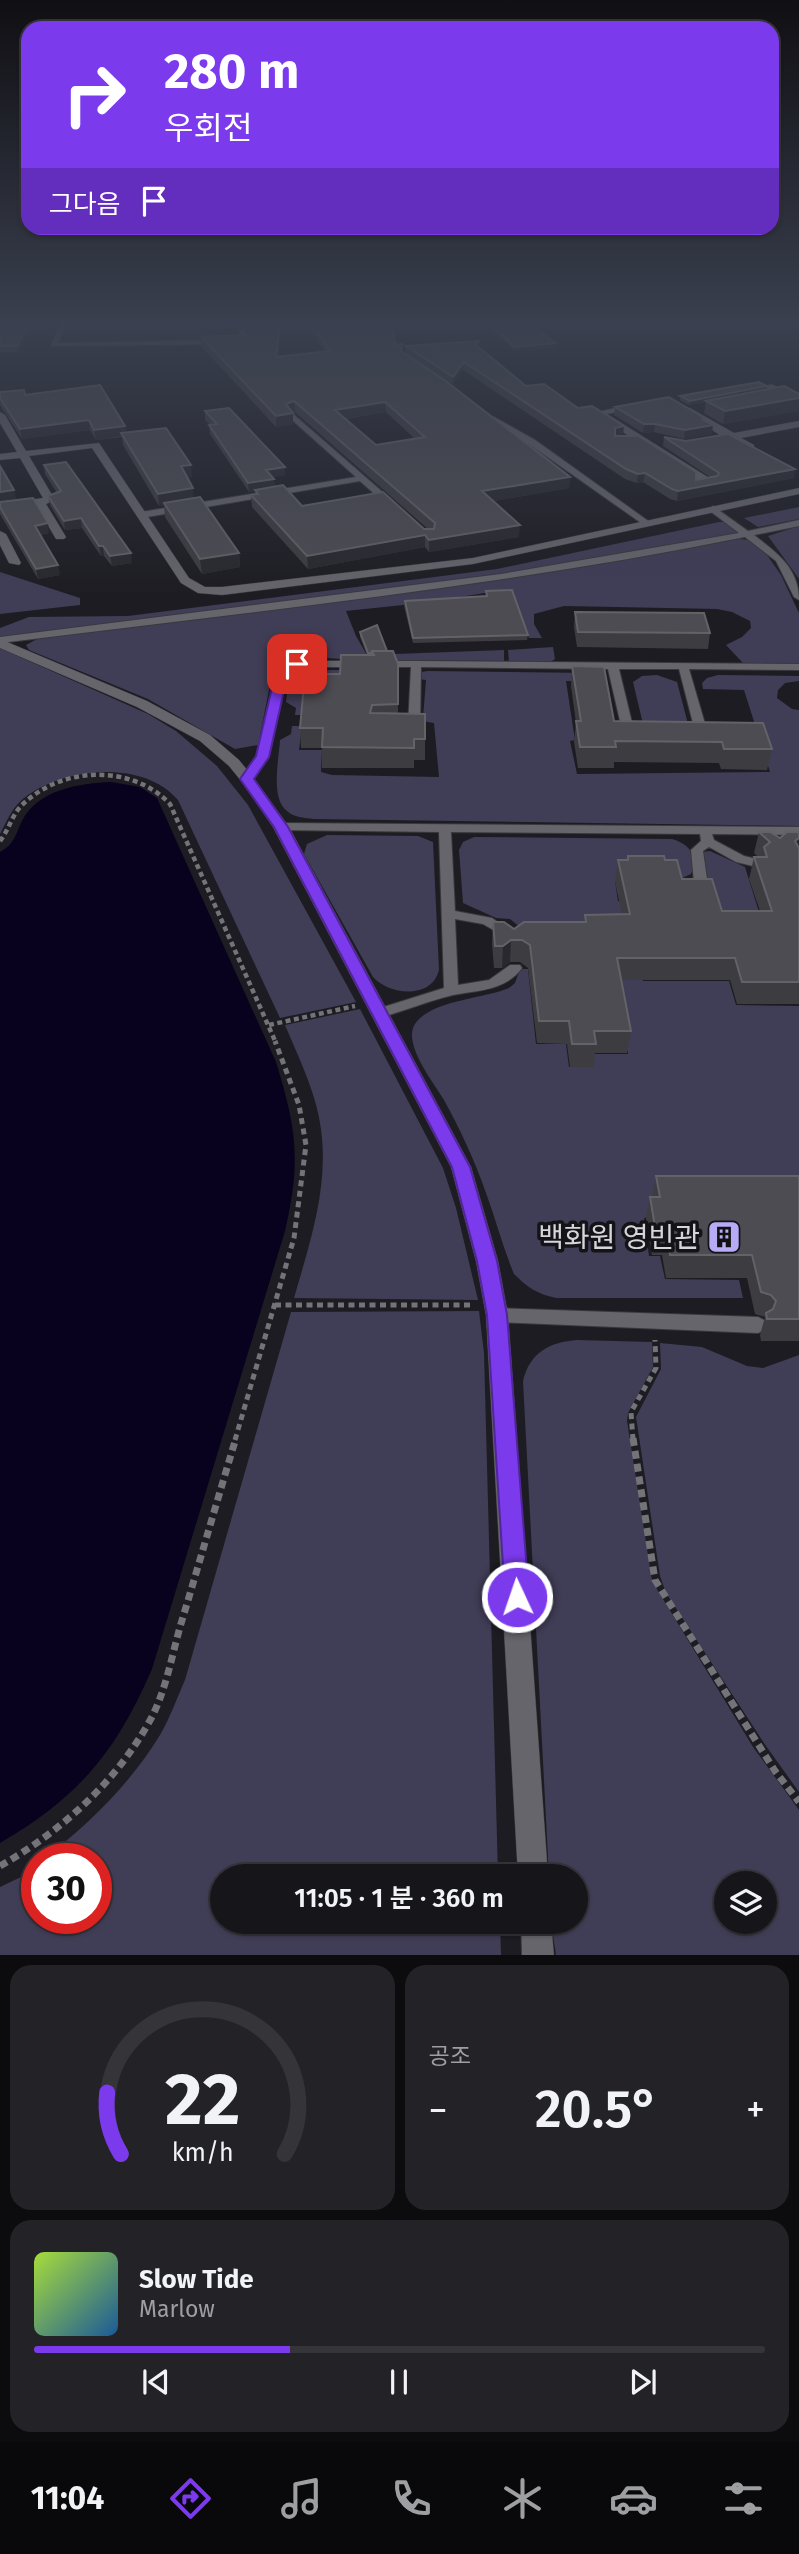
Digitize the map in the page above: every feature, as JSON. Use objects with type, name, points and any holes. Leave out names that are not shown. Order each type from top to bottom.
[{"type":"street","points":[[0,507],[50,500],[1,416]]},
{"type":"street","points":[[602,416],[609,423],[684,460],[710,483],[700,485]]},
{"type":"street","points":[[695,416],[733,436],[750,450],[765,455]]},
{"type":"street","points":[[772,419],[799,434]]},
{"type":"street","points":[[720,439],[799,424]]},
{"type":"street","points":[[620,441],[639,438],[664,441]]},
{"type":"street","points":[[0,457],[95,445],[185,580],[202,590],[222,591],[473,561],[799,491]]},
{"type":"street","points":[[661,469],[684,460]]},
{"type":"street","points":[[39,501],[60,537]]},
{"type":"street","points":[[0,534],[15,563]]},
{"type":"street","points":[[0,641],[142,704],[205,738],[247,779],[281,827],[461,1167],[487,1261],[496,1310],[532,1864]]},
{"type":"street","points":[[537,1934],[538,1955]]},
{"type":"lane","points":[[293,416],[401,512]]},
{"type":"lane","points":[[488,416],[532,442],[648,523]]},
{"type":"lane","points":[[141,515],[363,478]]},
{"type":"lane","points":[[713,509],[780,559],[799,597]]},
{"type":"lane","points":[[0,641],[498,576],[749,534],[799,523]]},
{"type":"lane","points":[[247,779],[262,757],[282,671],[297,664],[799,667]]},
{"type":"lane","points":[[401,730],[414,729],[416,664]]},
{"type":"lane","points":[[612,666],[629,734],[641,734]]},
{"type":"lane","points":[[677,734],[702,734],[683,666]]},
{"type":"lane","points":[[281,827],[445,827],[707,836],[770,836],[799,831]]},
{"type":"lane","points":[[445,827],[452,991]]},
{"type":"lane","points":[[707,836],[740,859],[758,863]]},
{"type":"lane","points":[[702,893],[697,850],[707,836]]},
{"type":"lane","points":[[449,914],[487,921],[508,935],[513,944]]},
{"type":"lane","points":[[376,1008],[498,982],[515,968]]},
{"type":"lane","points":[[496,1310],[758,1325]]},
{"type":"path","points":[[0,841],[21,806],[32,797],[63,782],[102,776],[128,778],[147,783],[162,792],[170,804],[269,1025],[299,1105],[306,1145],[294,1238],[149,1724],[115,1773],[65,1820],[0,1866]]},
{"type":"path","points":[[269,1025],[376,1008]]},
{"type":"path","points":[[275,1305],[496,1310]]},
{"type":"path","points":[[653,1321],[656,1368],[631,1412],[630,1420],[655,1580],[775,1771],[799,1802]]},
{"type":"shaded area","points":[[799,507],[799,519],[758,527],[744,518]]},
{"type":"shaded area","points":[[725,522],[738,533],[497,575],[0,636],[0,628],[29,617],[128,616],[497,569]]},
{"type":"shaded area","points":[[799,526],[799,579],[768,536]]},
{"type":"shaded area","points":[[739,539],[751,540],[760,545],[781,575],[799,613],[799,664],[743,663],[726,645],[742,637],[751,628],[750,621],[732,612],[717,609],[564,606],[534,614],[534,624],[542,638],[529,638],[510,589],[422,603],[346,611],[367,655],[504,650],[504,661],[359,660],[276,655],[258,745],[235,749],[148,699],[29,650],[26,645],[37,639],[571,569]]},
{"type":"shaded area","points":[[0,572],[80,598],[80,605],[0,614]]},
{"type":"shaded area","points":[[553,647],[555,659],[552,661],[509,662],[508,650]]},
{"type":"shaded area","points":[[0,648],[148,714],[176,731],[217,766],[248,805],[356,1002],[280,1018],[178,800],[163,787],[146,778],[105,772],[64,778],[28,795],[18,803],[0,834]]},
{"type":"shaded area","points":[[302,670],[340,670],[339,694],[304,715],[295,715],[296,708],[286,702],[289,676]]},
{"type":"shaded area","points":[[421,672],[592,673],[601,682],[566,681],[575,740],[570,741],[577,774],[770,772],[744,690],[703,689],[702,683],[707,678],[718,675],[799,676],[799,681],[785,683],[778,690],[777,698],[792,709],[799,710],[799,826],[313,819],[296,816],[287,811],[279,797],[277,767],[280,740],[291,734],[292,726],[302,726],[299,750],[322,750],[321,772],[332,775],[439,777],[434,723],[423,718],[426,680],[419,679]]},
{"type":"shaded area","points":[[657,675],[677,682],[688,724],[643,724],[633,682],[642,676]]},
{"type":"shaded area","points":[[111,782],[140,787],[157,798],[276,1062],[292,1127],[295,1165],[293,1185],[285,1231],[152,1669],[124,1725],[92,1770],[52,1808],[0,1843],[0,852],[12,842],[29,810],[49,795],[86,784]]},
{"type":"shaded area","points":[[327,835],[418,836],[433,842],[439,970],[428,986],[410,992],[400,991],[380,983],[373,977],[304,854],[307,844]]},
{"type":"shaded area","points":[[474,837],[672,839],[688,848],[694,862],[691,874],[678,880],[615,881],[618,901],[626,902],[634,940],[536,940],[510,919],[496,918],[463,903],[459,850],[463,842]]},
{"type":"shaded area","points":[[710,851],[745,867],[759,912],[719,937],[701,852]]},
{"type":"shaded area","points":[[613,967],[640,967],[643,981],[729,981],[736,1005],[799,1006],[799,1198],[644,1218],[649,1256],[660,1256],[665,1279],[739,1280],[743,1298],[556,1298],[528,1286],[514,1274],[472,1157],[450,1111],[416,1052],[412,1032],[423,1016],[445,1005],[509,988],[515,983],[520,969],[528,969],[536,1044],[566,1044],[569,1067],[594,1067],[593,1054],[628,1054]]},
{"type":"shaded area","points":[[360,1009],[443,1168],[456,1208],[478,1300],[294,1298],[316,1219],[323,1159],[317,1109],[285,1025]]},
{"type":"shaded area","points":[[479,1311],[484,1353],[498,1864],[210,1864],[210,1934],[500,1934],[501,1955],[0,1955],[0,1887],[21,1877],[21,1934],[112,1934],[112,1843],[63,1843],[93,1817],[136,1770],[170,1715],[185,1680],[291,1312]]},
{"type":"shaded area","points":[[577,1340],[652,1342],[653,1367],[628,1413],[627,1421],[652,1581],[753,1747],[799,1810],[799,1955],[556,1955],[553,1934],[588,1934],[588,1864],[548,1864],[523,1381],[536,1356],[542,1350],[558,1343]]},
{"type":"shaded area","points":[[660,1343],[702,1347],[747,1366],[763,1368],[799,1355],[799,1792],[666,1593],[660,1576],[636,1417],[661,1369]]},
{"type":"building","points":[[12,416],[119,416],[125,426],[94,430],[89,420],[20,429]]},
{"type":"building","points":[[210,416],[237,416],[285,467],[266,470],[274,479],[248,483],[209,425],[217,424]]},
{"type":"building","points":[[312,416],[342,416],[376,445],[425,437],[401,416],[491,416],[570,477],[482,491],[520,525],[429,540],[425,535],[307,556],[251,495],[258,494],[255,490],[283,485],[302,506],[383,492],[424,529],[434,529],[435,523]]},
{"type":"building","points":[[546,416],[608,416],[624,426],[615,428],[615,436],[638,436],[696,472],[696,480],[717,476],[719,473],[664,437],[686,441],[728,434],[795,469],[678,491],[645,473],[638,474],[626,469]]},
{"type":"building","points":[[631,416],[701,416],[713,425],[685,430],[644,424]]},
{"type":"building","points":[[166,428],[191,465],[181,466],[193,488],[158,494],[121,433]]},
{"type":"building","points":[[66,462],[131,553],[110,556],[103,546],[99,546],[81,518],[64,521],[48,496],[61,491],[44,465]]},
{"type":"building","points":[[0,466],[14,490],[0,492]]},
{"type":"building","points":[[200,497],[239,553],[200,559],[164,503]]},
{"type":"building","points":[[33,498],[48,523],[35,526],[58,565],[36,569],[0,507],[0,502]]},
{"type":"building","points":[[512,590],[528,635],[413,638],[405,601],[487,596],[486,591]]},
{"type":"building","points":[[575,612],[704,613],[710,633],[578,632]]},
{"type":"building","points":[[377,625],[387,651],[368,653],[360,632]]},
{"type":"building","points":[[372,651],[393,651],[398,664],[398,704],[372,705],[370,713],[425,714],[425,739],[414,739],[414,748],[322,747],[323,728],[300,728],[305,674],[340,674],[341,655],[374,655]]},
{"type":"building","points":[[572,666],[604,667],[614,721],[763,723],[772,749],[724,749],[722,742],[615,741],[616,747],[580,747],[576,721],[581,721]]},
{"type":"building","points":[[759,832],[770,832],[780,838],[787,832],[799,833],[799,838],[795,841],[799,848],[799,982],[742,982],[735,958],[617,958],[631,1031],[594,1031],[596,1044],[572,1044],[569,1021],[539,1021],[530,945],[522,940],[511,940],[503,946],[495,946],[493,922],[504,922],[514,929],[524,922],[586,922],[585,915],[630,914],[618,860],[628,860],[628,856],[664,856],[665,860],[677,860],[682,879],[712,879],[722,911],[772,911],[754,857],[767,857],[764,847],[770,842]]},
{"type":"building","name":"백화원 영빈관","points":[[656,1176],[799,1176],[799,1319],[767,1319],[766,1313],[773,1309],[776,1301],[771,1295],[761,1292],[752,1255],[670,1255],[666,1233],[656,1233],[650,1197],[660,1197]]},
{"type":"place","name":"백화원 영빈관","points":[[724,1237]]},
{"type":"route","points":[[297,664],[282,671],[262,757],[247,779],[281,827],[461,1167],[487,1261],[497,1315],[517,1597]]}]
